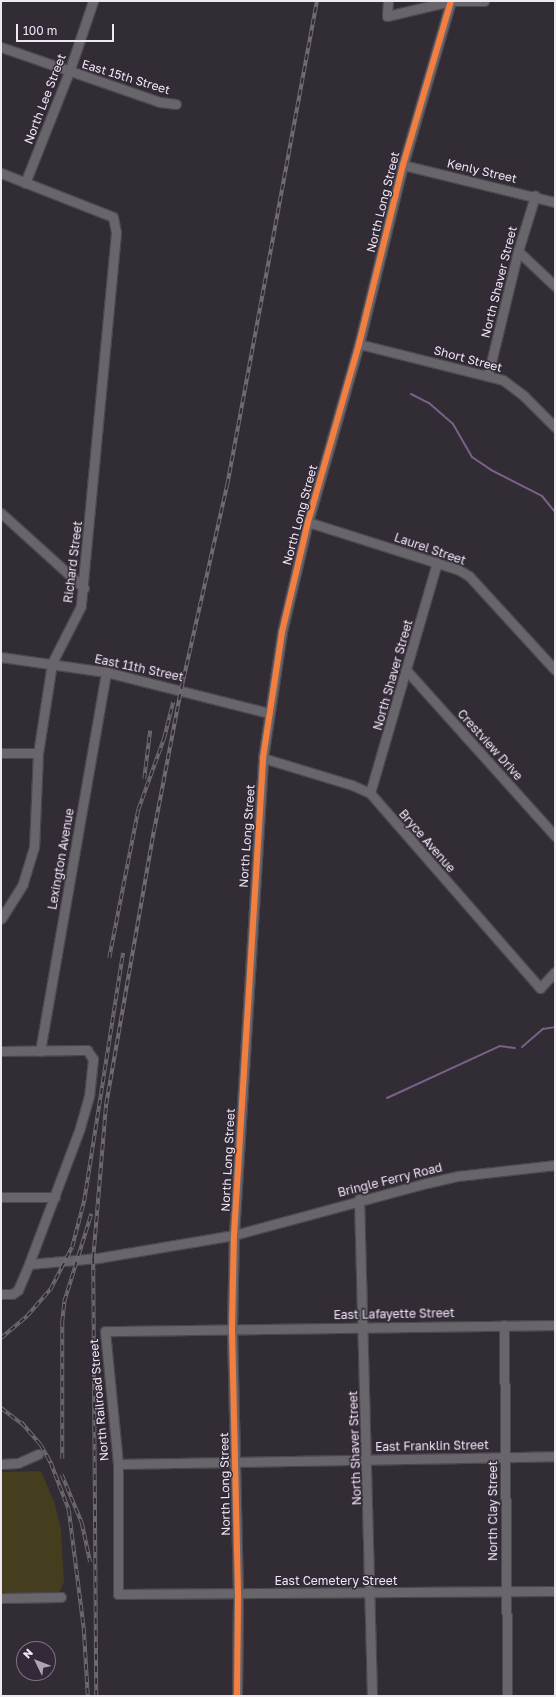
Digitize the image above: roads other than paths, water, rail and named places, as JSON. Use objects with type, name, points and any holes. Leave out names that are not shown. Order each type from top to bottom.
[{"type":"street","name":"North Lee Street","points":[[25,183],[69,72],[93,1]]},
{"type":"street","points":[[388,1],[387,16],[451,1]]},
{"type":"street","name":"North Long Street","points":[[237,1696],[238,1593],[232,1328],[234,1235],[263,758],[282,632],[308,522],[359,344],[403,165],[451,1]]},
{"type":"street","points":[[457,1],[484,1]]},
{"type":"street","name":"East 15th Street","points":[[1,47],[69,72],[160,102],[176,104]]},
{"type":"street","name":"Kenly Street","points":[[403,165],[555,202]]},
{"type":"street","points":[[1,173],[25,183]]},
{"type":"street","name":"Richard Street","points":[[2,915],[23,884],[34,847],[38,753],[52,663],[81,606],[84,588],[116,233],[113,217],[25,183]]},
{"type":"street","name":"North Shaver Street","points":[[488,375],[518,251],[535,196]]},
{"type":"street","points":[[518,251],[555,286]]},
{"type":"street","name":"Short Street","points":[[359,344],[488,375],[503,380],[524,396],[555,428]]},
{"type":"street","points":[[1,512],[84,588]]},
{"type":"street","name":"Laurel Street","points":[[308,522],[459,570],[469,576],[555,670]]},
{"type":"street","name":"North Shaver Street","points":[[370,793],[407,671],[437,563]]},
{"type":"street","name":"East 11th Street","points":[[1,657],[52,663],[106,672],[269,713]]},
{"type":"street","name":"Crestview Drive","points":[[407,671],[555,836]]},
{"type":"street","name":"Lexington Avenue","points":[[40,1051],[106,672]]},
{"type":"street","points":[[1,754],[38,753]]},
{"type":"street","name":"Bryce Avenue","points":[[263,758],[352,785],[370,793],[540,988],[555,972]]},
{"type":"street","points":[[1,1051],[82,1050],[91,1054],[92,1071],[87,1102],[55,1197],[18,1290],[12,1294],[1,1294]]},
{"type":"street","name":"Bringle Ferry Road","points":[[28,1264],[77,1260],[234,1235],[359,1199],[458,1176],[555,1165]]},
{"type":"street","points":[[1,1197],[55,1197]]},
{"type":"street","name":"North Shaver Street","points":[[359,1199],[371,1592],[372,1696]]},
{"type":"street","name":"North Clay Street","points":[[504,1325],[506,1696]]},
{"type":"street","name":"East Lafayette Street","points":[[232,1328],[555,1325]]},
{"type":"street","name":"North Railroad Street","points":[[118,1594],[118,1464],[105,1331],[232,1328]]},
{"type":"street","points":[[1,1464],[18,1463],[38,1454]]},
{"type":"street","name":"East Franklin Street","points":[[118,1464],[555,1456]]},
{"type":"street","name":"East Cemetery Street","points":[[118,1594],[555,1591]]},
{"type":"street","points":[[1,1598],[61,1597]]},
{"type":"waterway","points":[[411,394],[429,403],[453,424],[472,457],[491,470],[542,496],[555,512]]},
{"type":"waterway","points":[[522,1047],[543,1029],[555,1027]]},
{"type":"waterway","points":[[387,1098],[500,1046],[515,1048]]},
{"type":"railway","points":[[96,1696],[93,1258],[106,1104],[154,830],[181,689],[227,485],[317,1]]},
{"type":"railway","points":[[109,958],[138,810],[164,738],[173,702]]},
{"type":"railway","points":[[144,779],[150,730]]},
{"type":"railway","points":[[1,1338],[27,1316],[50,1290],[72,1247],[84,1201],[123,953]]},
{"type":"railway","points":[[62,1459],[62,1322],[64,1302],[91,1214]]},
{"type":"railway","points":[[1,1408],[25,1426]]},
{"type":"railway","points":[[21,1422],[41,1445],[51,1463],[69,1510],[84,1628],[88,1696]]},
{"type":"railway","points":[[62,1475],[82,1523],[90,1562]]}]
